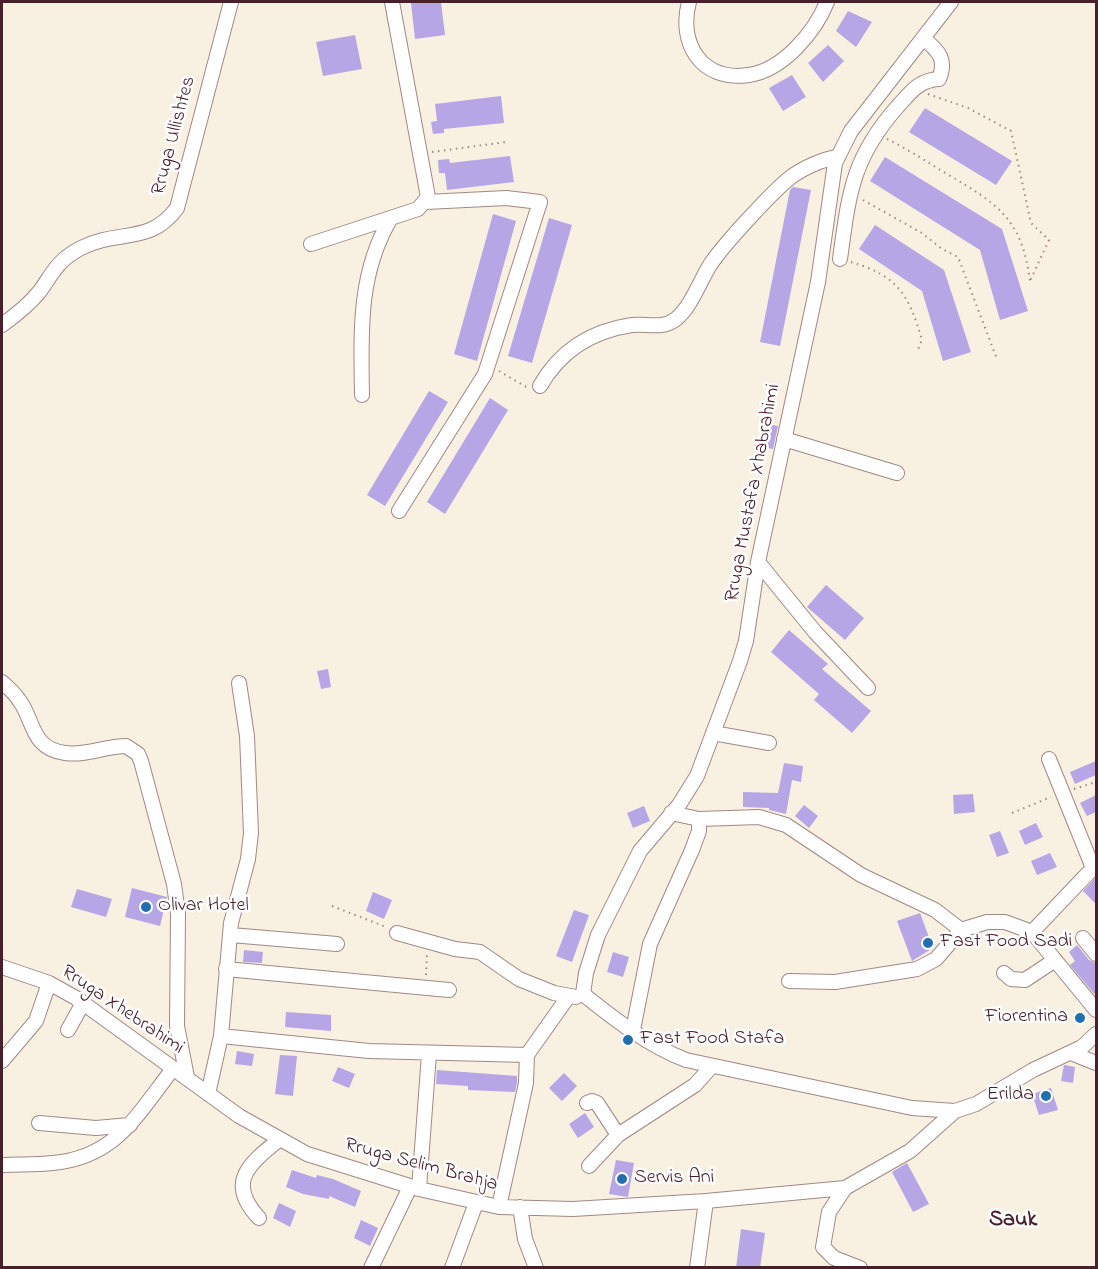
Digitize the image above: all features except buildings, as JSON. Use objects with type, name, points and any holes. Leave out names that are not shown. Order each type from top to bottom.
[{"type":"street","name":"Rruga Ullishtes","points":[[2,325],[23,309],[39,291],[57,263],[98,240],[143,234],[156,229],[167,221],[177,208],[231,2]]},
{"type":"street","points":[[392,2],[428,192],[432,202]]},
{"type":"street","points":[[689,2],[684,21],[688,41],[697,57],[709,68],[728,76],[750,75],[772,66],[792,51],[810,31],[827,2]]},
{"type":"street","name":"Rruga Mustafa Xhabrahimi","points":[[583,994],[586,973],[598,934],[640,851],[697,776],[746,641],[758,562],[819,282],[830,190],[838,157],[859,119],[951,2]]},
{"type":"street","points":[[840,259],[850,192],[861,157],[876,134],[917,86],[939,79],[944,65],[936,49],[924,39]]},
{"type":"street","points":[[534,387],[551,365],[567,350],[601,333],[633,325],[659,326],[676,319],[712,262],[792,177],[838,157]]},
{"type":"street","points":[[311,244],[418,209],[432,202],[506,198],[540,202],[485,374],[399,511]]},
{"type":"street","points":[[362,394],[360,327],[367,283],[376,243],[391,218]]},
{"type":"street","points":[[784,439],[897,473]]},
{"type":"street","points":[[758,562],[815,632],[868,688]]},
{"type":"street","points":[[2,682],[23,704],[29,725],[40,740],[51,748],[63,753],[82,753],[126,746],[138,754],[174,884],[178,914],[177,1026],[187,1077]]},
{"type":"street","points":[[208,1094],[221,1036],[234,906],[244,872],[251,833],[247,736],[239,682]]},
{"type":"street","points":[[713,733],[769,742]]},
{"type":"street","points":[[1032,932],[1093,868],[1049,759]]},
{"type":"street","points":[[671,813],[699,819],[759,817],[786,825],[861,875],[935,909],[961,930]]},
{"type":"street","points":[[633,1030],[650,944],[692,850],[699,831],[699,819]]},
{"type":"street","points":[[789,981],[835,982],[917,969],[936,959],[961,930],[987,922],[1005,922],[1032,932],[1096,1010]]},
{"type":"street","points":[[397,933],[428,942],[480,952],[519,979],[568,997],[583,994],[614,1019],[665,1052],[712,1066],[912,1108],[955,1111]]},
{"type":"street","points":[[231,935],[338,944]]},
{"type":"street","points":[[1083,938],[1096,954]]},
{"type":"street","points":[[1004,973],[1011,979],[1025,980],[1055,960]]},
{"type":"street","name":"Rruga Xhebrahimi","points":[[2,967],[49,983],[83,1003],[172,1069],[187,1077]]},
{"type":"street","points":[[226,969],[449,990]]},
{"type":"street","points":[[2,1061],[36,1021],[49,983]]},
{"type":"street","points":[[499,1207],[526,1083],[526,1055],[568,997]]},
{"type":"street","points":[[68,1030],[83,1003]]},
{"type":"street","name":"Rruga Selim Brahja","points":[[187,1077],[208,1094],[307,1154],[414,1188],[476,1203],[499,1207],[573,1209],[706,1201],[845,1188],[910,1150],[955,1111],[976,1104],[1033,1070],[1071,1053],[1090,1041],[1096,1034]]},
{"type":"street","points":[[221,1036],[429,1054],[526,1055]]},
{"type":"street","points":[[1071,1053],[1096,1064]]},
{"type":"street","points":[[371,1268],[414,1188],[429,1054]]},
{"type":"street","points":[[589,1166],[618,1135],[695,1085],[712,1066]]},
{"type":"street","points":[[2,1165],[54,1163],[76,1158],[106,1146],[118,1138],[130,1125],[172,1069]]},
{"type":"street","points":[[587,1103],[592,1101],[597,1103],[618,1135]]},
{"type":"street","points":[[39,1123],[96,1128],[130,1125]]},
{"type":"street","points":[[259,1218],[251,1210],[244,1193],[242,1180],[244,1172],[252,1161],[280,1139]]},
{"type":"street","points":[[845,1188],[829,1212],[823,1246],[834,1258],[860,1268]]},
{"type":"street","points":[[697,1268],[706,1201]]},
{"type":"street","points":[[452,1268],[476,1203]]},
{"type":"street","points":[[520,1207],[525,1239],[536,1268]]},
{"type":"path","points":[[876,134],[988,198],[1007,217],[1027,255],[1030,281],[1049,240],[1031,223],[1011,130],[968,108],[936,98],[917,86]]},
{"type":"path","points":[[430,152],[506,142]]},
{"type":"path","points":[[850,192],[922,233],[942,249],[958,257],[997,359]]},
{"type":"path","points":[[840,259],[889,279],[907,297],[922,340],[917,352]]},
{"type":"path","points":[[489,364],[534,387]]},
{"type":"path","points":[[332,906],[370,919],[397,933]]},
{"type":"path","points":[[424,987],[428,942]]},
{"type":"place","name":"Olivar Hotel","points":[[146,907]]},
{"type":"place","name":"Fast Food Sadi","points":[[928,943]]},
{"type":"place","name":"Fiorentina","points":[[1080,1018]]},
{"type":"place","name":"Fast Food Stafa","points":[[628,1040]]},
{"type":"place","name":"Erilda","points":[[1046,1096]]},
{"type":"place","name":"Servis Ani","points":[[622,1179]]},
{"type":"district","name":"Sauk","points":[[1013,1221]]}]
